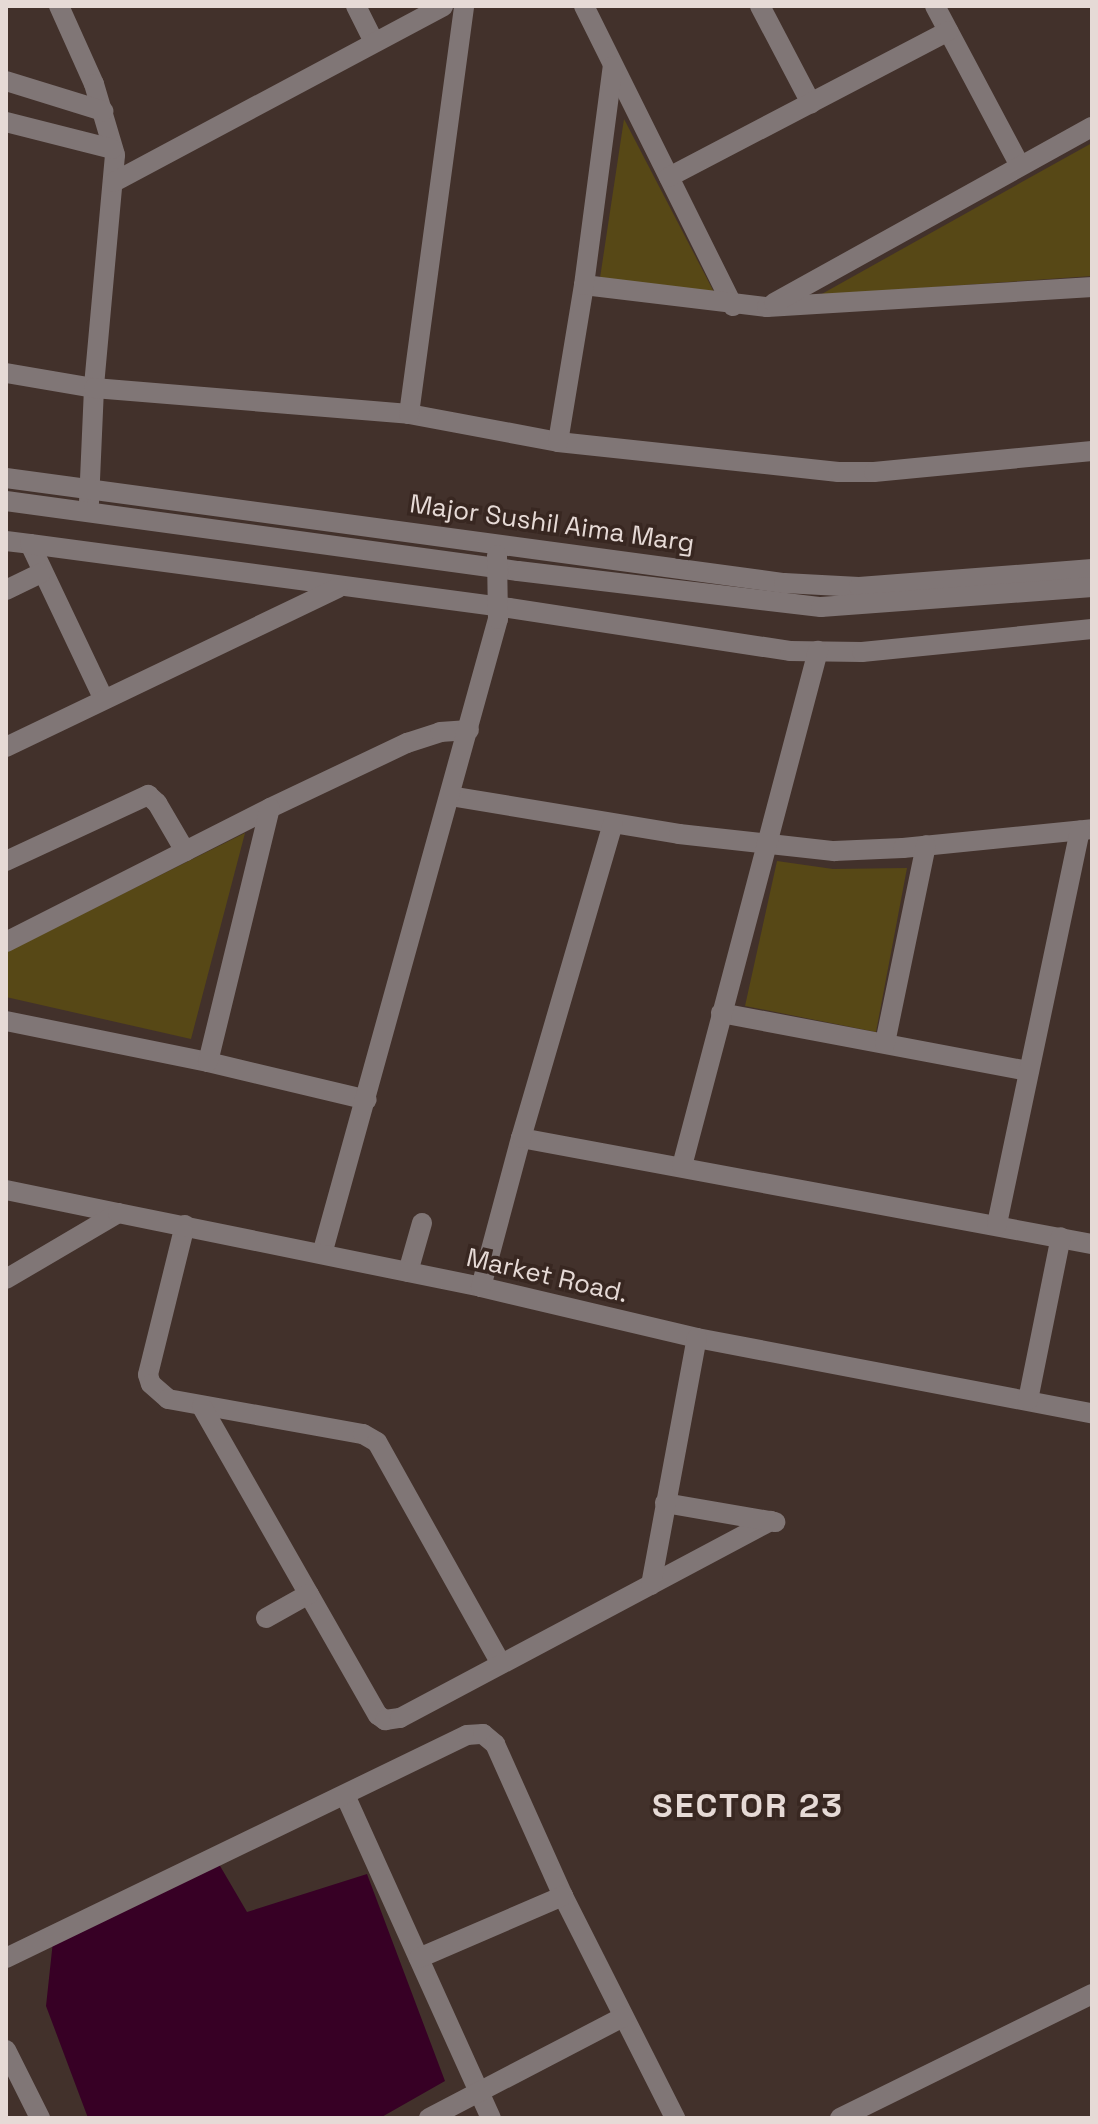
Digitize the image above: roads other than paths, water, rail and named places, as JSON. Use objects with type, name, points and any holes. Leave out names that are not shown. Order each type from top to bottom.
[{"type":"street","points":[[59,6],[103,111],[113,149],[114,182],[94,388],[88,512]]},
{"type":"street","points":[[356,6],[374,42]]},
{"type":"street","points":[[114,182],[443,6]]},
{"type":"street","points":[[409,414],[464,6]]},
{"type":"street","points":[[584,6],[733,306]]},
{"type":"street","points":[[760,6],[811,103]]},
{"type":"street","points":[[935,6],[1020,166]]},
{"type":"street","points":[[669,177],[948,31]]},
{"type":"street","points":[[558,442],[584,285],[613,66]]},
{"type":"street","points":[[6,81],[103,111]]},
{"type":"street","points":[[6,122],[113,149]]},
{"type":"street","points":[[767,307],[1092,127]]},
{"type":"street","points":[[584,285],[733,306],[767,307],[1092,287]]},
{"type":"street","points":[[6,373],[94,388],[409,414],[558,442],[838,472],[874,472],[1092,451]]},
{"type":"street","name":"Major Sushil Aima Marg","points":[[6,478],[784,583],[859,587],[1092,569]]},
{"type":"street","name":"Major Sushil Aima Marg","points":[[6,501],[518,571],[821,607],[1092,587]]},
{"type":"street","points":[[6,522],[41,573],[103,698]]},
{"type":"street","points":[[18,543],[790,651],[862,652],[1092,629]]},
{"type":"street","points":[[499,543],[495,568],[501,611]]},
{"type":"street","points":[[322,1254],[501,611],[518,571],[524,546]]},
{"type":"street","points":[[6,590],[41,573]]},
{"type":"street","points":[[6,747],[339,587]]},
{"type":"street","points":[[682,1166],[818,651]]},
{"type":"street","points":[[6,942],[270,808],[407,743],[440,732],[469,730]]},
{"type":"street","points":[[6,861],[148,795],[157,803],[185,851]]},
{"type":"street","points":[[450,796],[613,824],[834,851],[1086,830],[1029,1071],[997,1224]]},
{"type":"street","points":[[208,1062],[270,808]]},
{"type":"street","points":[[481,1287],[613,824]]},
{"type":"street","points":[[885,1043],[926,845]]},
{"type":"street","points":[[721,1013],[1029,1071]]},
{"type":"street","points":[[6,1021],[208,1062],[367,1100]]},
{"type":"street","points":[[521,1138],[1092,1244]]},
{"type":"street","name":"Market Road.","points":[[6,1190],[481,1287],[697,1338],[1092,1413]]},
{"type":"street","points":[[6,1279],[118,1213]]},
{"type":"street","points":[[408,1272],[422,1223]]},
{"type":"street","points":[[185,1225],[148,1375],[159,1394],[202,1407],[363,1434],[377,1442],[501,1664]]},
{"type":"street","points":[[1028,1400],[1061,1237]]},
{"type":"street","points":[[651,1585],[697,1338]]},
{"type":"street","points":[[202,1407],[378,1715],[385,1720],[400,1718],[651,1585],[778,1522],[665,1503]]},
{"type":"street","points":[[266,1618],[309,1594]]},
{"type":"street","points":[[6,1958],[467,1735],[483,1734],[495,1744],[563,1896],[675,2118]]},
{"type":"street","points":[[345,1795],[491,2118]]},
{"type":"street","points":[[419,1958],[563,1896]]},
{"type":"street","points":[[848,2116],[1092,1994]]},
{"type":"street","points":[[429,2118],[623,2017]]},
{"type":"street","points":[[6,2050],[40,2118]]},
{"type":"district","name":"SECTOR 23","points":[[748,1806]]}]
